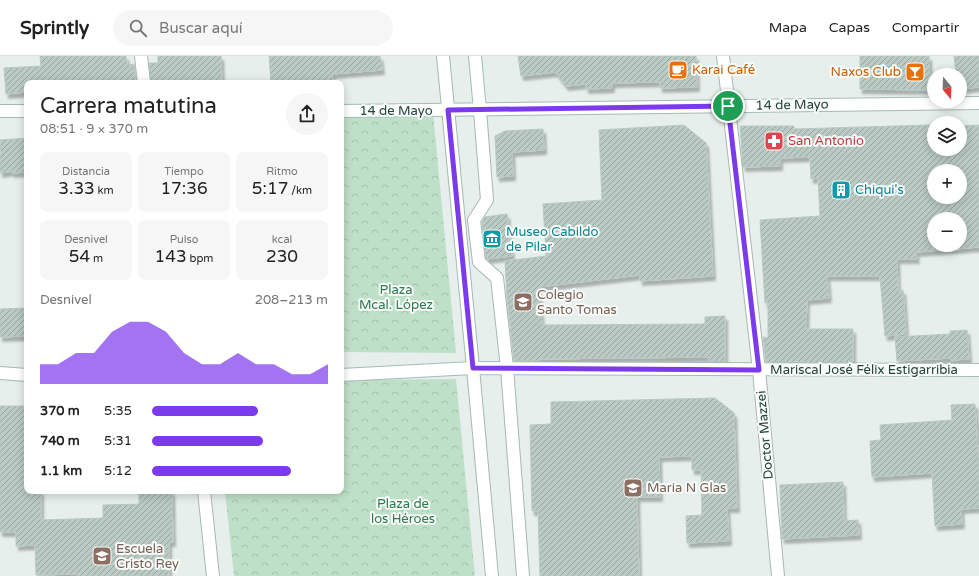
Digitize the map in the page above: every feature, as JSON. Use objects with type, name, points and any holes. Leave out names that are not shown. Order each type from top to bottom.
[{"type":"main road","points":[[141,56],[144,80]]},
{"type":"main road","points":[[443,56],[492,576]]},
{"type":"main road","points":[[474,56],[487,200],[474,220],[479,262],[497,278],[507,368],[523,576]]},
{"type":"main road","name":"Doctor Mazzei","points":[[723,56],[759,370],[778,576]]},
{"type":"main road","name":"14 de Mayo","points":[[344,111],[979,103]]},
{"type":"main road","points":[[0,111],[24,111]]},
{"type":"main road","name":"Mariscal José Félix Estigarribia","points":[[344,375],[473,368],[979,370]]},
{"type":"main road","points":[[0,373],[24,375]]},
{"type":"main road","points":[[204,494],[213,576]]},
{"type":"green space","name":"Plaza Mcal. López","points":[[433,113],[456,353],[344,352],[344,116]]},
{"type":"green space","name":"Plaza de los Héroes","points":[[456,379],[475,576],[234,576],[225,494],[344,494],[344,380]]},
{"type":"building","points":[[40,56],[126,56],[127,65],[134,64],[136,80],[24,80],[24,92],[6,94],[4,68],[41,66]]},
{"type":"building","points":[[158,56],[221,56],[222,80],[151,80],[149,63],[158,63]]},
{"type":"building","points":[[269,56],[380,56],[382,70],[332,74],[333,80],[271,80]]},
{"type":"building","points":[[518,56],[696,56],[697,87],[660,88],[660,82],[612,83],[612,88],[586,89],[586,84],[566,86],[555,72],[521,76]]},
{"type":"building","points":[[860,56],[929,56],[929,68],[927,68],[927,90],[860,89]]},
{"type":"building","points":[[954,56],[979,56],[979,87],[967,88],[967,68],[955,68]]},
{"type":"building","points":[[684,125],[706,143],[713,276],[640,281],[640,275],[538,287],[542,325],[705,324],[705,317],[725,316],[725,362],[709,361],[709,357],[539,359],[539,361],[514,361],[507,298],[505,261],[546,256],[543,204],[602,200],[599,130]]},
{"type":"building","points":[[927,125],[927,156],[967,156],[967,126],[979,125],[979,247],[967,248],[967,212],[927,212],[927,251],[916,252],[917,259],[897,259],[898,291],[903,290],[906,334],[885,336],[880,276],[827,276],[829,298],[807,300],[806,329],[853,329],[853,362],[766,362],[763,337],[768,338],[768,302],[765,303],[760,220],[820,216],[818,178],[811,179],[810,157],[780,158],[780,166],[743,167],[740,126],[794,126],[794,129]]},
{"type":"building","points":[[543,129],[544,150],[512,152],[513,176],[497,177],[495,136],[505,131]]},
{"type":"building","points":[[24,138],[24,172],[12,173],[12,171],[0,173],[0,140]]},
{"type":"building","name":"Museo Cabildo de Pilar","points":[[507,214],[512,256],[486,259],[482,222],[485,217]]},
{"type":"building","points":[[24,308],[24,336],[0,337],[0,309]]},
{"type":"building","points":[[967,330],[969,359],[951,360],[951,358],[897,361],[895,337],[950,334],[950,331]]},
{"type":"building","name":"Maria N Glas","points":[[715,398],[734,413],[737,508],[727,508],[729,541],[687,543],[686,516],[702,515],[701,470],[692,470],[692,456],[659,457],[660,497],[637,497],[639,576],[540,576],[538,511],[532,511],[530,425],[551,424],[551,402]]},
{"type":"building","points":[[975,404],[979,469],[979,508],[961,509],[962,524],[935,526],[932,473],[872,477],[870,441],[881,440],[880,425],[952,420],[951,405]]},
{"type":"building","points":[[0,406],[24,406],[24,494],[41,494],[41,520],[103,518],[103,505],[139,504],[139,494],[172,494],[173,542],[169,542],[169,576],[78,576],[78,574],[36,575],[35,545],[16,546],[16,532],[0,532]]},
{"type":"building","points":[[843,482],[844,521],[858,520],[859,535],[782,539],[780,485]]},
{"type":"place","name":"Karai Café","points":[[678,70]]},
{"type":"place","name":"Naxos Club","points":[[915,72]]},
{"type":"place","name":"San Antonio","points":[[774,141]]},
{"type":"place","name":"Chiqui's","points":[[841,190]]},
{"type":"place","name":"Museo Cabildo de Pilar","points":[[492,239]]},
{"type":"place","name":"Colegio Santo Tomas","points":[[523,302]]},
{"type":"place","name":"Maria N Glas","points":[[633,488]]},
{"type":"place","name":"Escuela Cristo Rey","points":[[102,556]]},
{"type":"route","points":[[728,106],[759,370],[473,368],[448,110],[728,106]]}]
